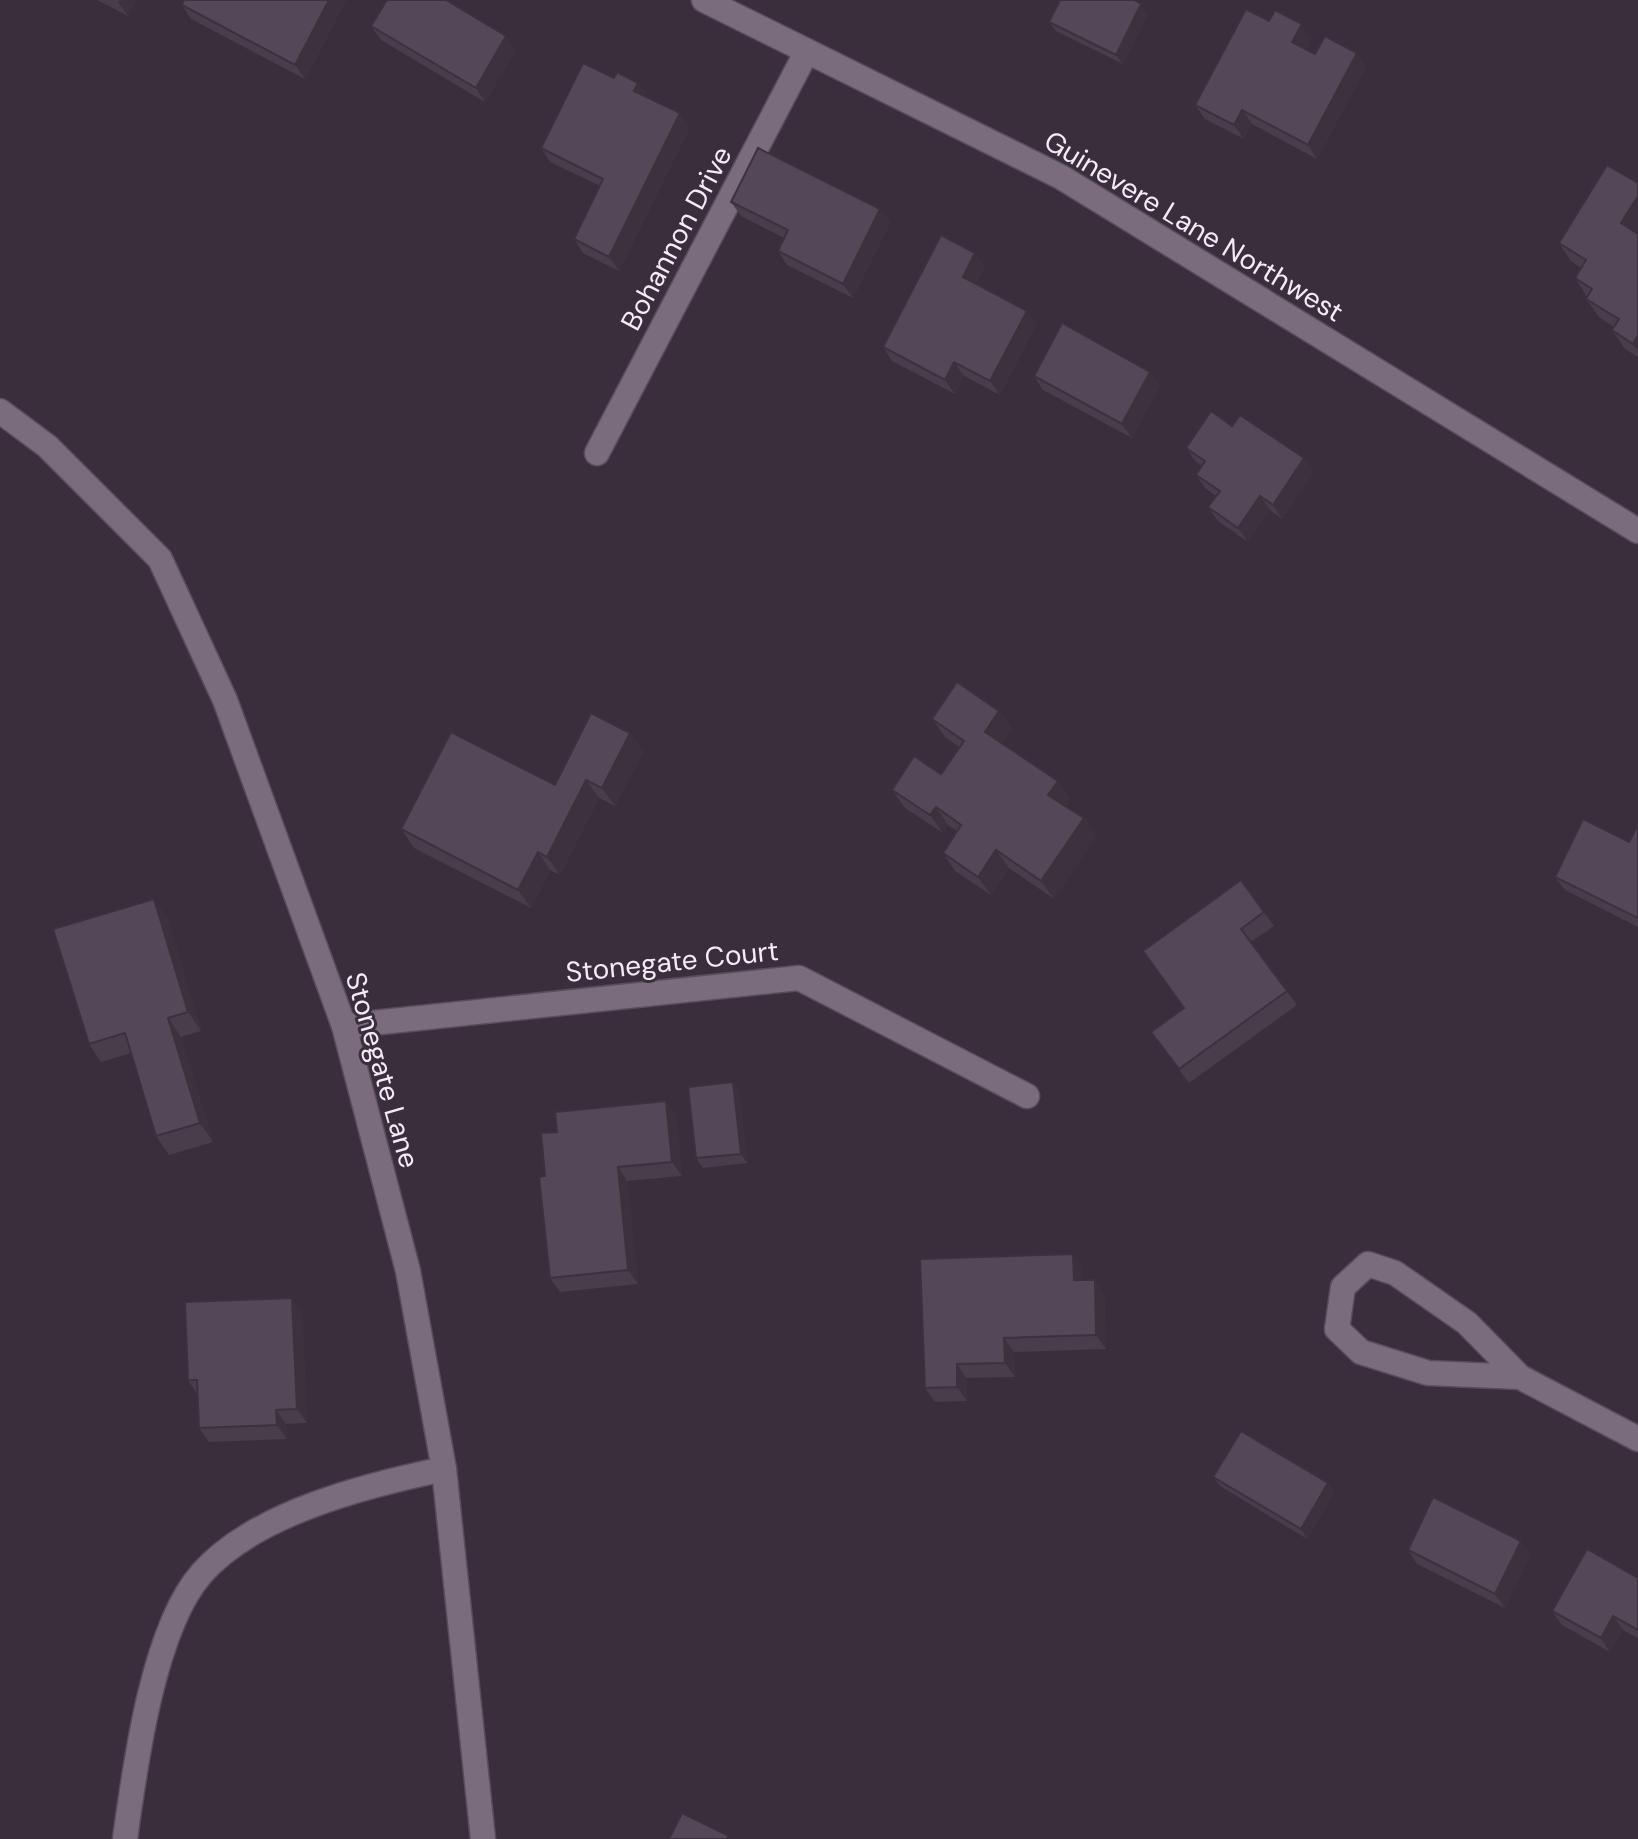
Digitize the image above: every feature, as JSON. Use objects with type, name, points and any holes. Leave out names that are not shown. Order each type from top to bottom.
[{"type":"street","name":"Guinevere Lane Northwest","points":[[704,0],[1061,177],[1638,531]]},
{"type":"street","name":"Bohannon Drive","points":[[597,453],[807,51]]},
{"type":"street","name":"Stonegate Lane","points":[[0,411],[47,446],[160,559],[225,700],[344,1026],[408,1271],[444,1469],[483,1839]]},
{"type":"street","name":"Stonegate Court","points":[[344,1026],[799,978],[1027,1096]]},
{"type":"street","points":[[1520,1377],[1428,1373],[1361,1352],[1337,1329],[1343,1287],[1368,1264],[1395,1273],[1467,1323],[1520,1377],[1638,1439]]},
{"type":"street","points":[[125,1839],[155,1676],[183,1600],[202,1573],[239,1540],[282,1518],[390,1481],[444,1469]]},
{"type":"building","points":[[184,0],[329,0],[295,65],[182,5]]},
{"type":"building","points":[[387,0],[446,0],[506,36],[476,88],[371,26]]},
{"type":"building","points":[[1060,0],[1134,0],[1141,4],[1116,55],[1049,22]]},
{"type":"building","points":[[1246,9],[1269,21],[1275,10],[1302,24],[1292,42],[1315,54],[1325,36],[1357,53],[1308,145],[1242,110],[1234,125],[1195,105]]},
{"type":"building","points":[[583,63],[614,78],[617,72],[638,83],[634,91],[680,113],[609,257],[574,239],[603,179],[541,148]]},
{"type":"building","points":[[758,148],[880,209],[843,284],[778,251],[788,230],[731,202]]},
{"type":"building","points":[[1607,165],[1638,183],[1638,196],[1621,223],[1638,234],[1638,335],[1633,344],[1612,330],[1619,319],[1586,299],[1592,289],[1575,278],[1586,260],[1559,243]]},
{"type":"building","points":[[941,235],[975,253],[963,277],[1027,311],[990,381],[954,362],[945,380],[883,347]]},
{"type":"building","points":[[1062,323],[1150,372],[1122,424],[1034,376]]},
{"type":"building","points":[[1211,411],[1232,426],[1240,415],[1304,458],[1273,505],[1260,496],[1238,528],[1208,507],[1220,491],[1196,475],[1205,461],[1186,448]]},
{"type":"building","points":[[957,682],[999,711],[985,732],[1058,781],[1048,795],[1084,818],[1041,881],[996,850],[978,877],[943,853],[961,825],[936,807],[930,815],[892,790],[914,756],[941,774],[964,741],[932,719]]},
{"type":"building","points":[[591,713],[630,733],[602,788],[586,780],[547,857],[538,852],[518,890],[401,829],[451,732],[555,785]]},
{"type":"building","points":[[1583,819],[1629,842],[1638,825],[1638,918],[1555,877]]},
{"type":"building","points":[[1241,880],[1264,912],[1241,929],[1287,991],[1179,1069],[1151,1032],[1184,1008],[1143,951]]},
{"type":"building","points":[[154,899],[188,1012],[168,1018],[200,1123],[156,1136],[125,1033],[89,1044],[53,929]]},
{"type":"building","points":[[733,1082],[741,1154],[696,1158],[688,1087]]},
{"type":"building","points":[[666,1101],[672,1162],[618,1167],[628,1270],[550,1278],[539,1177],[545,1176],[541,1133],[557,1132],[555,1112]]},
{"type":"building","points":[[1073,1254],[1074,1280],[1095,1280],[1096,1335],[1004,1338],[1005,1363],[957,1364],[957,1387],[925,1388],[920,1259]]},
{"type":"building","points":[[292,1298],[297,1409],[276,1410],[277,1425],[199,1428],[197,1380],[188,1380],[185,1302]]},
{"type":"building","points":[[1241,1431],[1328,1483],[1301,1529],[1213,1477]]},
{"type":"building","points":[[1433,1497],[1521,1541],[1495,1594],[1408,1550]]},
{"type":"building","points":[[1587,1549],[1638,1578],[1638,1630],[1613,1616],[1601,1638],[1552,1611]]},
{"type":"building","points":[[682,1813],[729,1836],[727,1839],[669,1839]]}]
